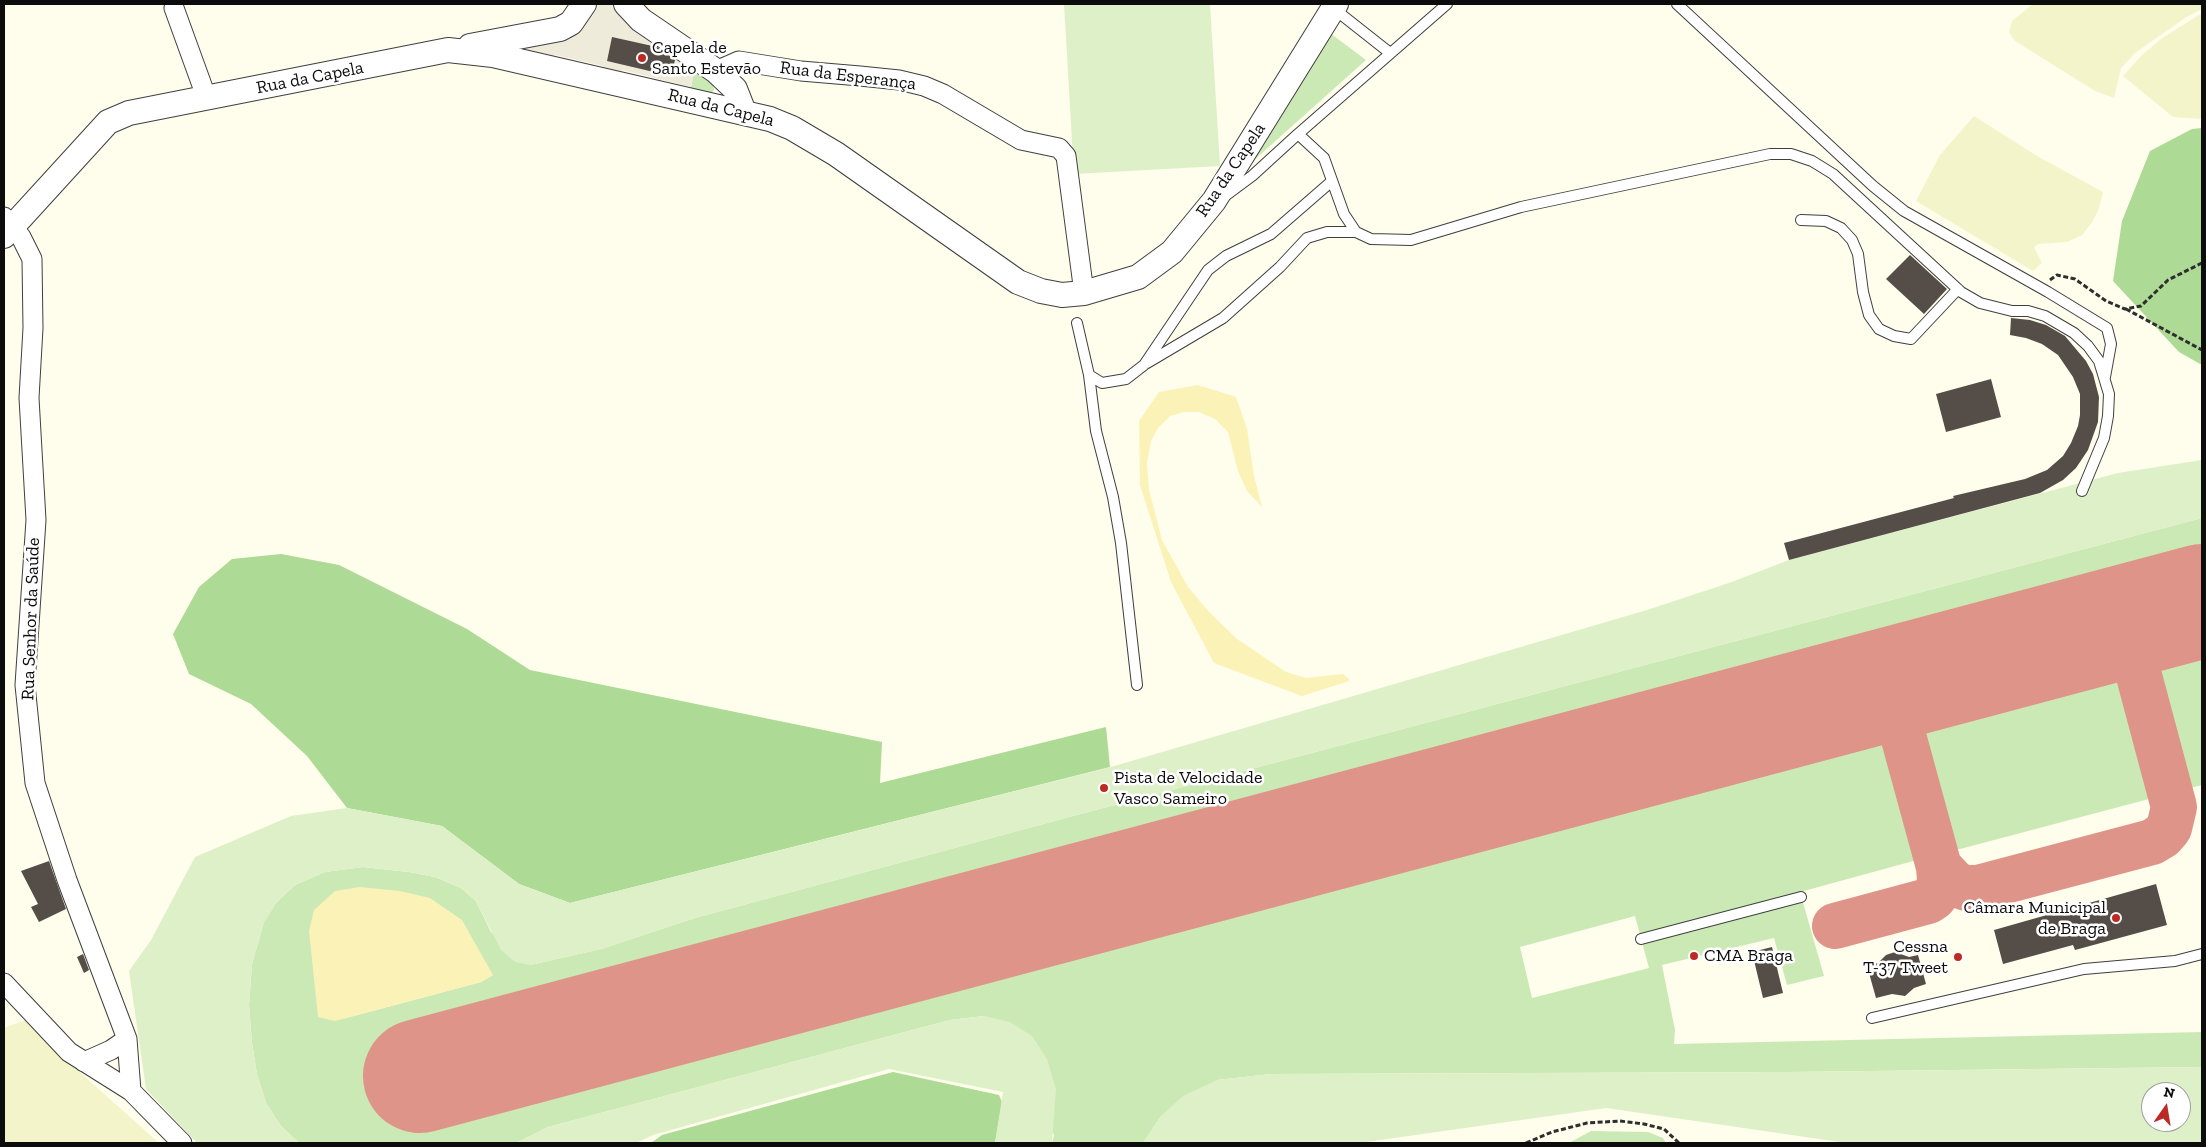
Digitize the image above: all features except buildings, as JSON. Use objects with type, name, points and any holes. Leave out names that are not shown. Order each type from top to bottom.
[{"type":"street","points":[[448,50],[560,29],[571,23],[584,4]]},
{"type":"street","points":[[626,4],[641,20],[716,71],[735,89],[744,112]]},
{"type":"street","name":"Rua da Capela","points":[[7,227],[108,122],[129,113],[448,50],[493,55],[770,118],[792,128],[836,154],[1018,282],[1041,291],[1062,295],[1084,292],[1138,277],[1172,252],[1210,206],[1334,6]]},
{"type":"street","points":[[174,8],[207,99]]},
{"type":"street","name":"Rua da Esperança","points":[[716,71],[739,60],[801,72],[870,77],[924,86],[943,94],[1022,140],[1059,148],[1066,156],[1084,292]]},
{"type":"street","name":"Rua Senhor da Saúde","points":[[7,227],[32,259],[33,328],[29,398],[36,520],[25,685],[35,783],[67,880],[127,1039],[131,1092]]},
{"type":"street","points":[[4,983],[70,1052],[131,1092],[182,1143]]},
{"type":"street","points":[[84,1062],[111,1050],[127,1039]]},
{"type":"lane","points":[[1210,206],[1252,176],[1447,4]]},
{"type":"lane","points":[[1677,4],[1873,186],[1904,211],[2039,287],[2107,328],[2111,344],[2105,377]]},
{"type":"lane","points":[[1334,6],[1390,53]]},
{"type":"lane","points":[[1298,134],[1324,158],[1344,214],[1356,232]]},
{"type":"lane","points":[[1089,375],[1102,383],[1126,379],[1144,365],[1223,318],[1280,267],[1307,238],[1327,232],[1356,232],[1371,239],[1412,240],[1521,207],[1770,154],[1791,154],[1812,161],[1833,174],[1958,289],[1980,303],[2012,311],[2028,310],[2060,324],[2088,346],[2100,361],[2109,394],[2104,438],[2082,491]]},
{"type":"lane","points":[[1144,365],[1208,270],[1226,256],[1271,234],[1332,181]]},
{"type":"lane","points":[[1801,220],[1826,221],[1841,228],[1852,240],[1858,254],[1863,292],[1870,315],[1879,329],[1894,336],[1911,339],[1958,289]]},
{"type":"lane","points":[[1077,322],[1089,375],[1096,431],[1113,497],[1121,543],[1137,686]]},
{"type":"lane","points":[[1641,940],[1801,897]]},
{"type":"lane","points":[[1872,1018],[2084,969],[2175,961],[2202,954]]},
{"type":"path","points":[[2125,309],[2141,306],[2168,280],[2202,263]]},
{"type":"path","points":[[2039,287],[2057,275],[2075,279],[2106,301],[2125,309],[2202,350]]},
{"type":"path","points":[[1526,1143],[1552,1132],[1588,1123],[1620,1121],[1664,1129],[1679,1143]]},
{"type":"green space","points":[[1064,4],[1210,4],[1220,166],[1074,174]]},
{"type":"green space","points":[[2033,4],[2202,4],[2202,9],[2185,18],[2135,53],[2121,68],[2114,98],[2095,91],[2015,41],[2009,32],[2012,21]]},
{"type":"green space","points":[[2202,13],[2202,119],[2173,117],[2123,76],[2142,55],[2161,39]]},
{"type":"green space","points":[[1330,33],[1366,60],[1243,170]]},
{"type":"green space","points":[[696,64],[712,82],[714,90],[709,95],[690,91]]},
{"type":"green space","points":[[1974,116],[2037,156],[2103,192],[2093,221],[2082,235],[2067,242],[2038,244],[2034,247],[2042,263],[2033,271],[1916,201],[1940,155]]},
{"type":"green space","points":[[2202,128],[2202,365],[2179,352],[2113,281],[2122,221],[2150,151],[2192,129]]},
{"type":"green space","name":"Pista de Velocidade Vasco Sameiro","points":[[2202,460],[2202,518],[1073,816],[695,918],[601,949],[530,965],[515,962],[501,950],[476,901],[461,888],[435,877],[409,872],[363,867],[325,872],[295,885],[276,903],[264,922],[252,964],[249,1005],[257,1074],[266,1103],[281,1126],[299,1143],[197,1143],[146,1089],[129,971],[151,940],[195,857],[291,816],[347,808],[442,826],[519,884],[570,903],[1111,767],[1647,610],[1729,583],[1789,560],[2118,473]]},
{"type":"green space","points":[[2202,518],[2202,572],[1512,758],[411,1046],[426,1106],[1873,719],[1883,721],[1888,730],[1922,848],[1921,855],[1917,860],[1800,892],[1824,976],[1787,985],[1774,938],[1662,965],[1675,1030],[1674,1044],[2202,1032],[2202,1067],[1790,1072],[1271,1074],[1217,1080],[1161,1116],[1143,1143],[1052,1143],[1054,1135],[984,1016],[950,1020],[548,1127],[516,1143],[299,1143],[281,1126],[266,1103],[257,1074],[252,1043],[249,1005],[252,964],[264,922],[276,903],[295,885],[325,872],[363,867],[409,872],[435,877],[461,888],[476,901],[491,932],[530,965],[601,949],[695,918],[1073,816]],"holes":[[[1635,916],[1649,968],[1532,998],[1520,947]],[[493,975],[481,982],[335,1021]]]},
{"type":"green space","points":[[281,554],[339,565],[467,629],[530,670],[882,742],[880,783],[1106,727],[1110,767],[570,903],[519,884],[442,826],[347,808],[307,756],[251,704],[189,674],[173,634],[199,587],[232,559]]},
{"type":"green space","points":[[2202,632],[2202,785],[2190,788],[2184,786],[2180,781],[2148,665],[2148,652],[2153,646]]},
{"type":"green space","points":[[2107,656],[2117,659],[2122,664],[2157,787],[2155,793],[2149,799],[1960,849],[1953,849],[1946,844],[1912,723],[1911,713],[1916,708]]},
{"type":"green space","points":[[984,1016],[1010,1022],[1032,1036],[1047,1059],[1056,1089],[1052,1143],[995,1143],[1003,1092],[889,1069],[653,1135],[636,1143],[516,1143],[548,1127],[950,1020]]},
{"type":"green space","points":[[28,1019],[73,1066],[159,1143],[4,1143],[4,1028]]},
{"type":"green space","points":[[2202,1067],[2202,1143],[1847,1143],[1606,1108],[1359,1143],[1143,1143],[1161,1116],[1183,1096],[1217,1080],[1271,1074],[1790,1072]]},
{"type":"green space","points":[[893,1072],[999,1095],[1002,1102],[995,1143],[651,1143],[662,1135]]},
{"type":"green space","points":[[1591,1131],[1648,1132],[1663,1138],[1666,1143],[1569,1143]]},
{"type":"sand","points":[[1198,385],[1236,397],[1247,429],[1254,476],[1262,507],[1247,491],[1238,471],[1228,432],[1215,419],[1199,412],[1184,412],[1170,416],[1158,428],[1151,441],[1147,463],[1149,490],[1162,540],[1188,587],[1209,612],[1237,639],[1286,672],[1306,678],[1343,674],[1350,680],[1302,696],[1214,663],[1171,582],[1140,485],[1139,421],[1159,392]]},
{"type":"sand","points":[[360,887],[400,891],[430,898],[462,920],[493,975],[481,982],[335,1021],[318,1017],[309,931],[314,910],[335,891]]},
{"type":"shaded area","points":[[596,4],[618,4],[696,64],[691,87],[622,70],[621,77],[602,73],[603,66],[555,55],[553,62],[510,51],[516,44],[577,34]]},
{"type":"taxiway","points":[[1939,867],[1955,884],[1966,888],[1978,888],[2152,842],[2162,836],[2169,828],[2174,807],[2131,646],[2123,633],[2102,628]]},
{"type":"taxiway","points":[[1835,926],[1928,901],[1938,891],[1940,880],[1939,867],[1895,706],[1884,694],[1866,691]]},
{"type":"runway","points":[[420,1076],[2202,601]]},
{"type":"place","name":"Capela de Santo Estevão","points":[[642,58]]},
{"type":"place","name":"Pista de Velocidade Vasco Sameiro","points":[[1104,788]]},
{"type":"place","name":"Câmara Municipal de Braga","points":[[2116,918]]},
{"type":"place","name":"CMA Braga","points":[[1694,956]]},
{"type":"place","name":"Cessna T-37 Tweet","points":[[1958,957]]}]
